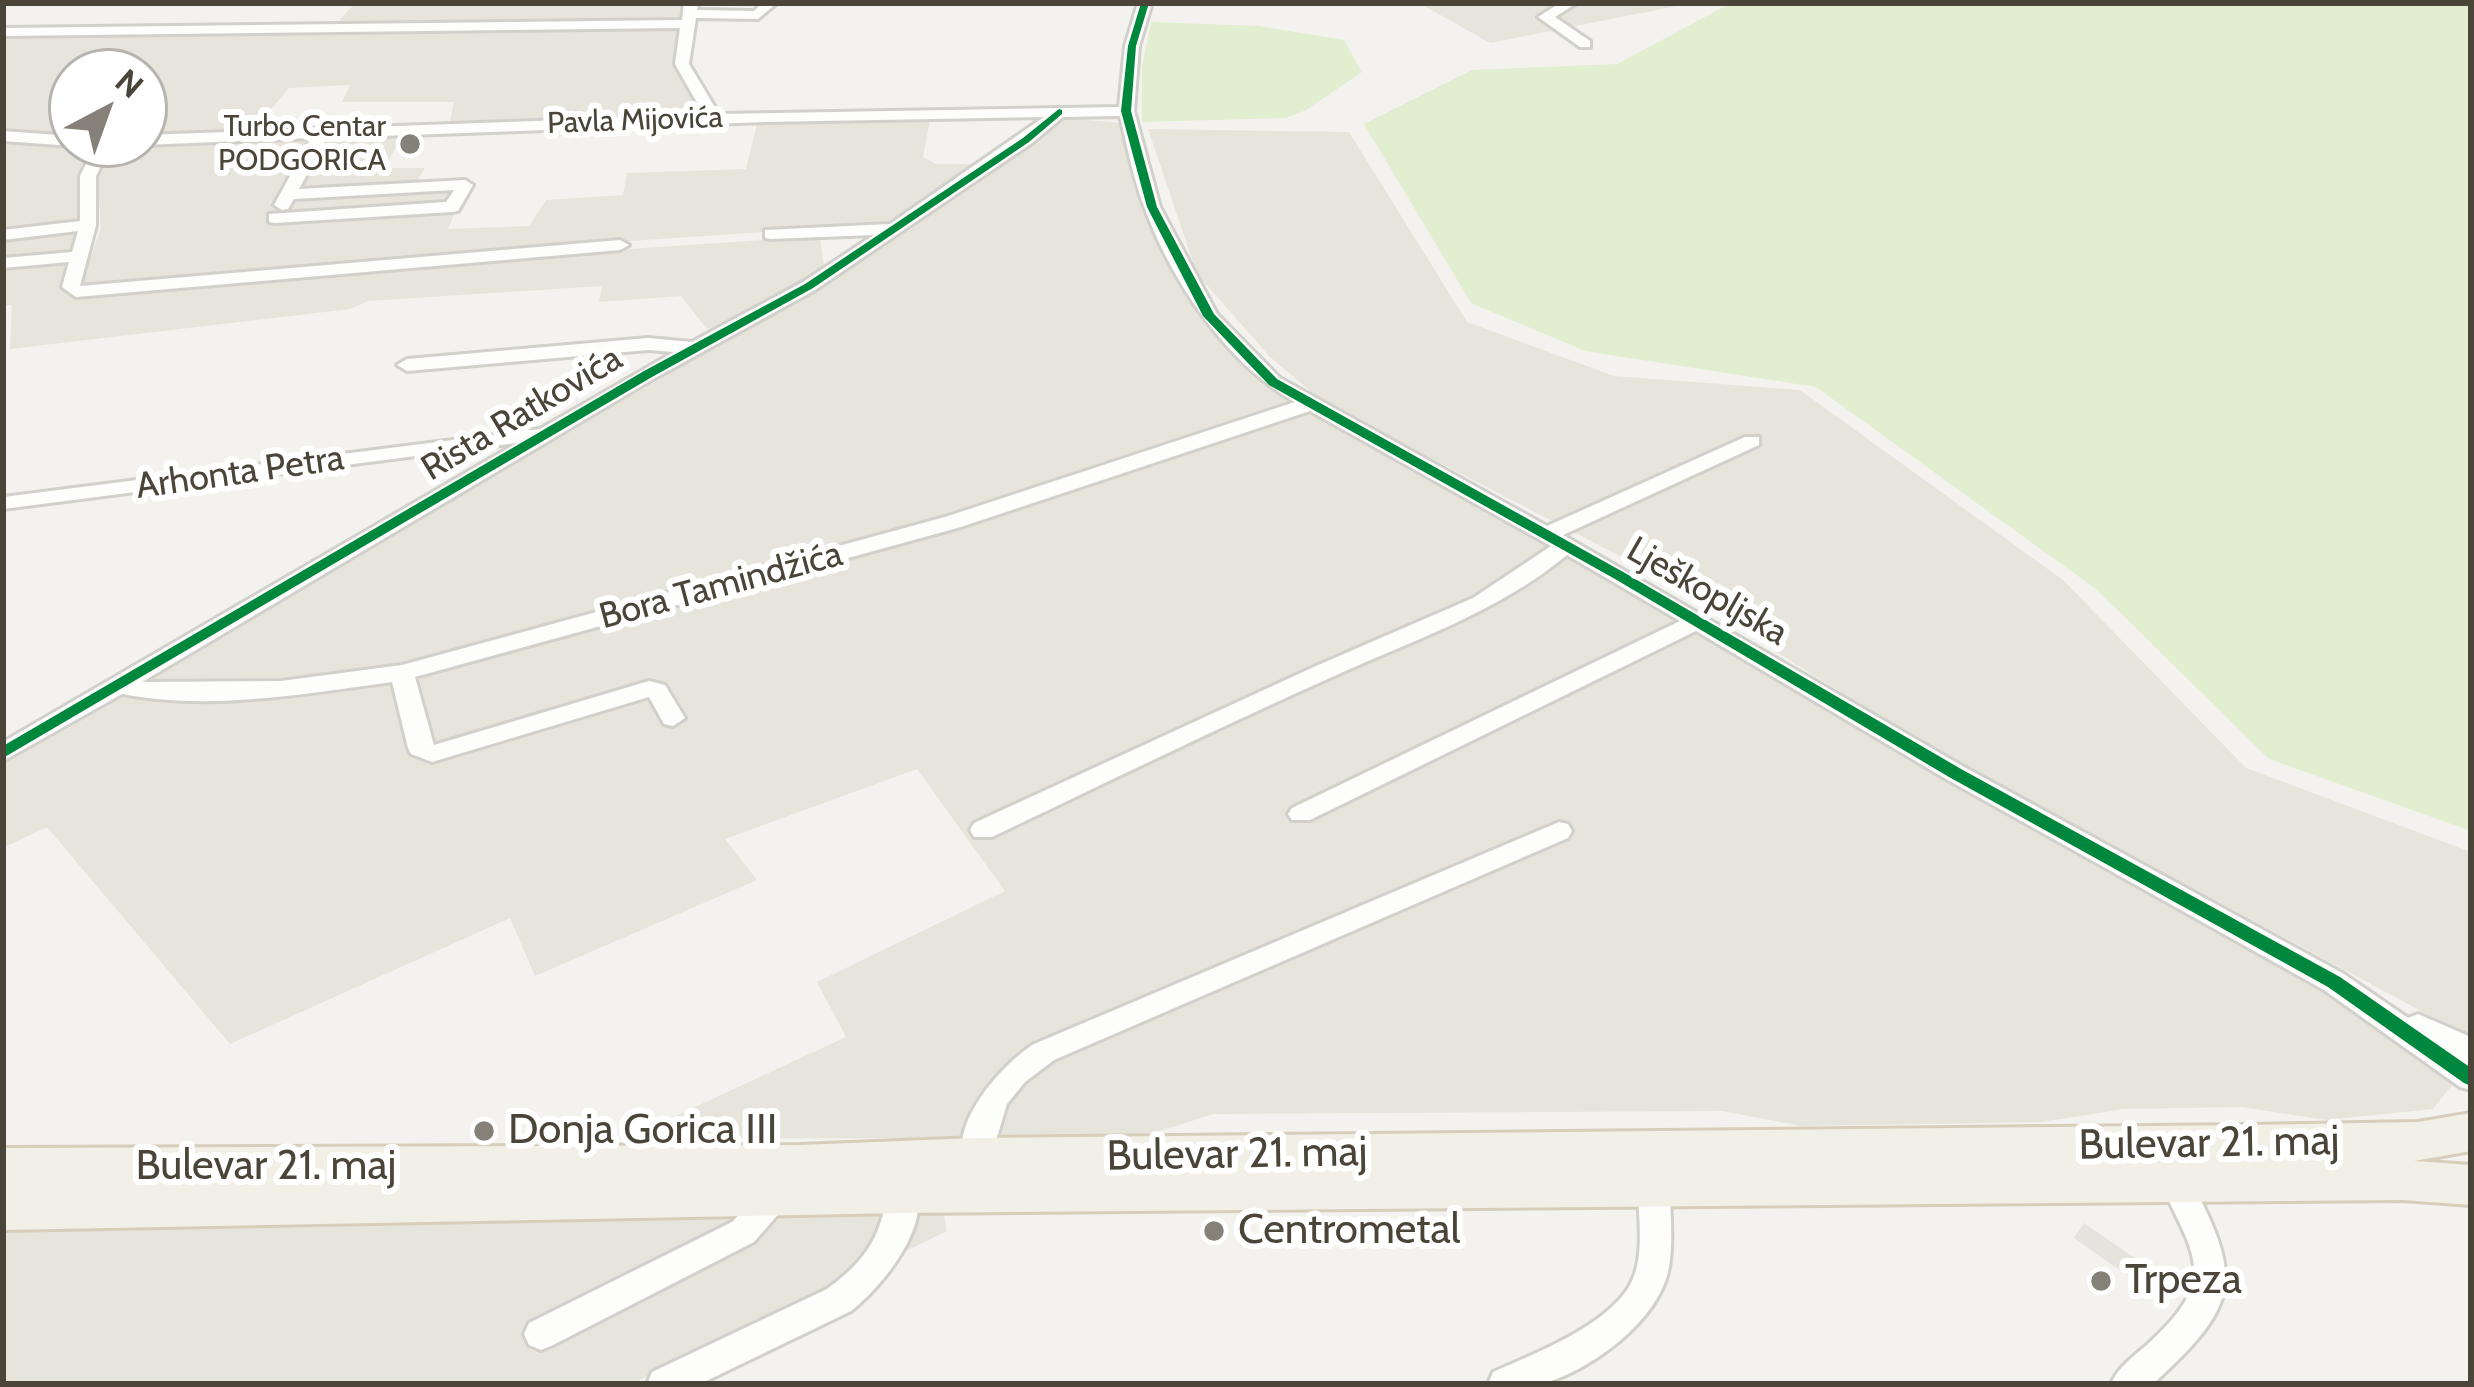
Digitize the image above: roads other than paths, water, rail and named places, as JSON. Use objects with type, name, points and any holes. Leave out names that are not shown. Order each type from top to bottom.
[{"type":"main road","name":"Bulevar 21. maj","points":[[3,1168],[799,1165],[977,1158],[2269,1144],[2418,1141],[2471,1132]]},
{"type":"main road","name":"Bulevar 21. maj","points":[[3,1209],[903,1193],[2175,1181],[2403,1180],[2471,1185]]},
{"type":"street","points":[[3,32],[758,15],[770,3]]},
{"type":"street","name":"Lješkopljska","points":[[1145,3],[1132,46],[1126,111],[1152,207],[1209,316],[1243,356],[1307,405],[1557,540],[1955,773],[2372,1005],[2471,1050]]},
{"type":"street","points":[[1570,3],[1545,17],[1585,44]]},
{"type":"street","points":[[691,14],[682,64],[714,119]]},
{"type":"street","name":"Pavla Mijovića","points":[[168,139],[714,119],[1126,111]]},
{"type":"street","name":"Rista Ratkovića","points":[[3,753],[549,432],[809,286],[1026,140],[1059,112]]},
{"type":"street","points":[[288,194],[465,185],[452,207],[275,218],[288,194],[322,132]]},
{"type":"street","points":[[3,136],[48,139]]},
{"type":"street","points":[[92,168],[88,225],[70,287],[90,293],[399,261],[620,245]]},
{"type":"street","points":[[3,235],[88,225]]},
{"type":"street","points":[[771,233],[893,229]]},
{"type":"street","points":[[3,263],[80,256]]},
{"type":"street","points":[[407,365],[648,344],[694,348]]},
{"type":"street","name":"Bora Tamindžića","points":[[122,686],[153,692],[281,689],[402,674],[952,523],[1307,405]]},
{"type":"street","name":"Arhonta Petra","points":[[3,503],[549,432]]},
{"type":"street","points":[[983,830],[1329,668],[1465,614],[1532,576],[1557,540],[1753,441]]},
{"type":"street","points":[[1301,814],[1698,621]]},
{"type":"street","points":[[402,674],[420,748],[432,754],[649,688],[657,691],[673,718]]},
{"type":"street","points":[[977,1158],[984,1115],[994,1097],[1006,1079],[1045,1052],[1559,831]]},
{"type":"street","name":"Lješkopljska","points":[[2372,1005],[2471,1078]]},
{"type":"street","points":[[2128,1384],[2198,1320],[2212,1293],[2208,1249],[2175,1181]]},
{"type":"street","points":[[1505,1384],[1559,1359],[1599,1333],[1645,1291],[1653,1250],[1654,1187]]},
{"type":"street","points":[[664,1384],[839,1300],[861,1284],[889,1250],[903,1193]]},
{"type":"street","points":[[541,1334],[743,1232],[779,1195]]},
{"type":"place","name":"Turbo Centar PODGORICA","points":[[410,144]]},
{"type":"place","name":"Donja Gorica III","points":[[484,1131]]},
{"type":"place","name":"Centrometal","points":[[1214,1231]]},
{"type":"place","name":"Trpeza","points":[[2101,1281]]}]
